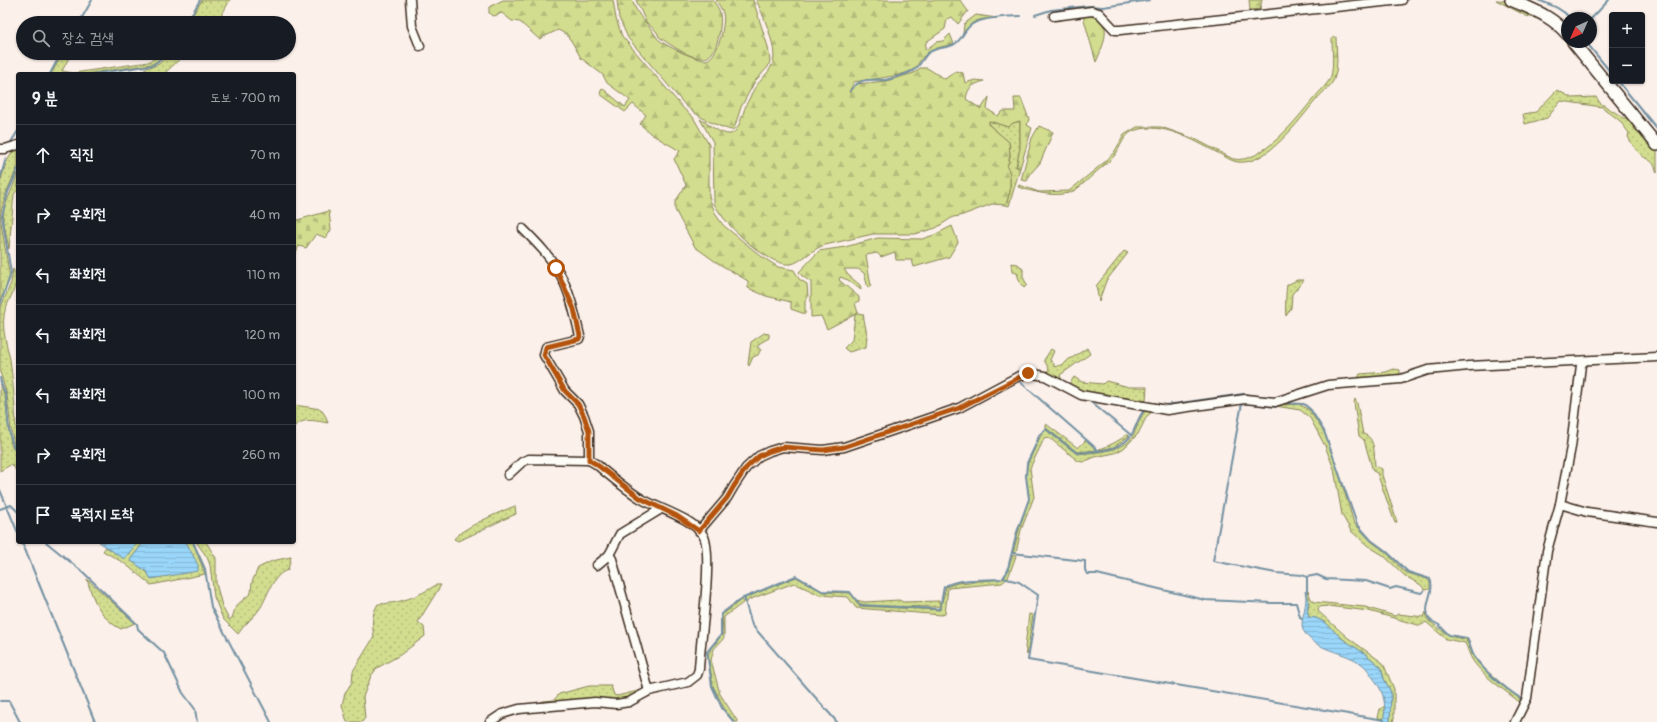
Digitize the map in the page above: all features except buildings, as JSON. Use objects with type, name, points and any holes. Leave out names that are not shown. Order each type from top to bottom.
[{"type":"street","points":[[410,0],[412,26],[420,46]]},
{"type":"street","points":[[1054,16],[1092,11],[1099,13],[1115,30],[1120,30],[1402,0]]},
{"type":"street","points":[[1511,0],[1548,16],[1561,26]]},
{"type":"street","points":[[1578,48],[1657,145]]},
{"type":"street","points":[[0,149],[5,150],[16,146]]},
{"type":"street","points":[[523,229],[556,268],[574,309],[580,336],[579,339],[546,347],[544,355],[565,391],[578,404],[584,416],[589,431],[589,460]]},
{"type":"street","points":[[699,531],[727,498],[746,468],[759,456],[783,447],[823,450],[844,447],[959,408],[1028,373],[1044,376],[1081,395],[1167,410],[1245,399],[1275,402],[1328,385],[1401,379],[1428,370],[1491,363],[1584,361],[1657,357]]},
{"type":"street","points":[[1515,722],[1527,698],[1547,551],[1560,504],[1571,447],[1580,365],[1584,361]]},
{"type":"street","points":[[490,722],[502,714],[519,710],[587,703],[629,702],[649,691],[688,682],[697,675],[699,668],[706,584],[707,548],[702,534],[690,524],[640,498],[589,460],[529,459],[522,462],[508,475]]},
{"type":"street","points":[[1560,504],[1586,512],[1657,522]]},
{"type":"street","points":[[597,565],[609,555],[620,534],[662,509]]},
{"type":"street","points":[[609,555],[612,559],[649,691]]},
{"type":"green space","points":[[202,0],[230,0],[221,16],[192,16]]},
{"type":"green space","points":[[503,0],[613,0],[616,19],[622,36],[683,108],[693,117],[709,145],[709,197],[716,215],[723,225],[761,256],[778,267],[794,270],[799,279],[807,284],[808,297],[805,300],[805,314],[791,309],[791,302],[766,296],[748,288],[748,281],[716,262],[695,247],[675,210],[675,202],[686,185],[674,159],[680,151],[651,134],[640,124],[646,115],[633,104],[625,112],[600,94],[602,88],[625,107],[630,100],[607,83],[603,75],[581,58],[566,34],[558,30],[539,39],[520,22],[512,21],[502,13],[494,16],[489,13],[489,7]]},
{"type":"green space","points":[[617,0],[632,0],[640,16],[660,41],[688,55],[706,60],[714,53],[722,32],[724,18],[721,8],[716,0],[753,0],[768,47],[770,61],[768,67],[755,81],[741,107],[734,129],[731,130],[718,126],[701,117],[685,105],[628,38],[619,18]]},
{"type":"green space","points":[[636,0],[713,0],[720,12],[720,32],[713,52],[709,56],[699,58],[681,51],[659,37],[657,32],[646,22]]},
{"type":"green space","points":[[756,0],[960,0],[968,11],[958,24],[952,17],[947,19],[945,29],[926,42],[925,49],[936,42],[943,41],[950,34],[954,44],[936,48],[928,52],[924,55],[917,66],[909,72],[894,76],[854,82],[849,92],[850,93],[856,84],[886,81],[914,73],[920,68],[927,68],[945,79],[956,71],[963,73],[965,83],[975,80],[984,81],[969,89],[966,99],[981,109],[989,97],[987,109],[998,116],[1003,111],[1015,111],[1014,98],[1021,98],[1029,119],[1027,125],[1032,128],[1020,168],[1016,167],[1020,148],[1020,121],[1013,123],[1008,127],[989,121],[989,125],[1009,142],[1010,156],[1007,167],[1010,174],[1010,191],[1006,205],[992,204],[960,216],[953,217],[936,228],[915,234],[873,234],[825,245],[791,264],[781,263],[770,258],[747,242],[726,221],[714,203],[713,142],[700,119],[722,133],[733,133],[739,125],[754,88],[768,72],[774,60],[774,50],[770,35]]},
{"type":"green space","points":[[1249,0],[1262,0],[1260,9],[1250,10]]},
{"type":"green space","points":[[1496,0],[1515,3],[1549,19],[1561,29],[1561,36],[1550,23],[1526,16]]},
{"type":"green space","points":[[976,15],[997,18],[977,21],[970,25],[963,34],[964,24]]},
{"type":"green space","points":[[1083,16],[1093,17],[1100,20],[1104,25],[1105,38],[1096,62]]},
{"type":"green space","points":[[1336,37],[1336,74],[1333,82],[1318,97],[1282,140],[1260,157],[1249,161],[1238,162],[1229,159],[1198,142],[1178,134],[1157,128],[1146,128],[1129,133],[1113,158],[1072,192],[1050,194],[1037,192],[1018,187],[1019,185],[1039,192],[1069,191],[1107,160],[1115,151],[1124,135],[1137,127],[1161,127],[1195,139],[1233,159],[1244,159],[1256,155],[1278,138],[1289,127],[1328,82],[1331,76],[1333,57],[1332,38]]},
{"type":"green space","points":[[1571,48],[1576,48],[1657,149],[1657,173],[1654,165],[1635,148],[1628,137],[1629,133],[1619,120],[1602,107],[1561,101],[1547,118],[1525,124],[1523,114],[1536,112],[1557,90],[1572,98],[1596,97],[1600,103],[1624,118],[1627,118],[1625,113]]},
{"type":"green space","points":[[59,60],[68,60],[62,71],[68,72],[52,72]]},
{"type":"green space","points":[[159,60],[152,64],[98,72],[81,72]]},
{"type":"green space","points":[[163,60],[179,60],[166,72],[147,72],[144,69],[159,64]]},
{"type":"green space","points":[[989,121],[1008,127],[1013,123],[1020,121],[1020,148],[1016,167],[1020,168],[1009,206],[1006,205],[1010,191],[1010,174],[1007,167],[1010,156],[1009,142],[989,125]]},
{"type":"green space","points":[[1039,126],[1053,132],[1040,163],[1031,173],[1027,181],[1021,180],[1032,138]]},
{"type":"green space","points":[[16,149],[16,170],[6,193],[0,216],[0,182],[7,161],[12,153],[10,152]]},
{"type":"green space","points":[[16,178],[16,192],[14,194],[9,249],[3,219],[4,209]]},
{"type":"green space","points":[[329,211],[331,230],[326,238],[316,234],[306,248],[299,246],[296,252],[296,220]]},
{"type":"green space","points":[[0,216],[10,279],[0,301]]},
{"type":"green space","points":[[952,226],[958,242],[949,257],[914,267],[912,260],[896,260],[895,252],[881,257],[877,253],[866,255],[871,286],[868,288],[864,273],[858,269],[844,269],[848,275],[860,285],[861,290],[848,280],[840,277],[839,280],[859,297],[859,301],[855,303],[858,313],[827,329],[821,316],[811,317],[811,282],[799,272],[819,251],[845,247],[878,238],[922,239]]},
{"type":"green space","points":[[1124,251],[1128,253],[1106,281],[1099,301],[1096,286]]},
{"type":"green space","points":[[1011,263],[1018,264],[1023,269],[1023,277],[1027,285],[1024,288],[1020,283],[1017,273],[1012,272]]},
{"type":"green space","points":[[13,269],[16,275],[16,281],[13,293],[5,311],[4,327],[14,393],[16,449],[11,430],[7,395],[0,372],[0,309],[11,283]]},
{"type":"green space","points":[[1297,280],[1304,280],[1292,294],[1291,308],[1286,316],[1287,285]]},
{"type":"green space","points":[[858,313],[863,314],[867,335],[866,347],[849,352],[844,348],[852,340],[855,315]]},
{"type":"green space","points":[[764,333],[769,334],[769,338],[760,343],[757,347],[761,349],[758,355],[753,357],[749,366],[751,342]]},
{"type":"green space","points":[[1087,348],[1090,354],[1060,375],[1063,383],[1046,373],[1049,369],[1044,360],[1051,349],[1054,351],[1050,360],[1054,364],[1054,367],[1064,364],[1069,359]]},
{"type":"green space","points":[[1394,369],[1400,370],[1400,375],[1358,378],[1360,374],[1386,372]]},
{"type":"green space","points":[[1074,377],[1082,382],[1103,384],[1106,381],[1129,387],[1147,387],[1146,401],[1082,392],[1068,386]]},
{"type":"green space","points":[[0,384],[5,396],[11,445],[16,453],[16,471],[12,464],[0,471]]},
{"type":"green space","points":[[1355,399],[1363,434],[1370,439],[1374,447],[1375,466],[1382,469],[1382,475],[1397,522],[1395,523],[1377,473],[1373,471],[1364,440],[1359,436],[1354,403]]},
{"type":"green space","points":[[1245,400],[1277,405],[1299,404],[1309,410],[1324,432],[1333,455],[1354,523],[1372,542],[1386,552],[1403,570],[1427,579],[1430,582],[1430,589],[1425,590],[1421,585],[1405,576],[1383,555],[1368,546],[1351,531],[1342,515],[1334,469],[1325,446],[1310,418],[1300,410],[1244,401],[1179,411],[1152,412],[1147,416],[1138,434],[1124,448],[1115,453],[1095,457],[1083,462],[1078,461],[1052,440],[1045,437],[1030,468],[1034,497],[1021,530],[1016,553],[1013,553],[1029,498],[1026,476],[1028,463],[1043,431],[1046,430],[1077,454],[1100,452],[1124,445],[1130,440],[1147,409],[1166,411]]},
{"type":"green space","points":[[296,405],[321,409],[328,423],[305,421],[296,425]]},
{"type":"green space","points":[[1046,424],[1078,448],[1086,440],[1097,450],[1077,452],[1046,428]]},
{"type":"green space","points":[[1127,434],[1129,436],[1114,447],[1099,449],[1114,443]]},
{"type":"green space","points":[[515,506],[516,514],[473,535],[458,541],[454,539],[464,530],[473,525]]},
{"type":"green space","points":[[136,544],[142,544],[130,560],[147,572],[151,579],[176,574],[190,551],[187,544],[194,544],[205,574],[151,585],[124,563],[103,551],[106,547],[124,558]]},
{"type":"green space","points":[[197,544],[207,544],[216,558],[216,583],[222,606],[229,620],[232,618],[236,606],[251,593],[252,582],[258,568],[272,561],[291,557],[288,570],[278,576],[259,611],[238,634],[223,619],[214,597],[210,565],[207,557]]},
{"type":"green space","points":[[1013,555],[1016,556],[1008,578],[1002,583],[948,588],[945,614],[942,615],[856,608],[848,597],[820,595],[794,583],[748,600],[746,604],[745,598],[796,577],[823,592],[851,593],[859,606],[940,610],[946,587],[957,583],[1003,579]]},
{"type":"green space","points":[[87,579],[135,623],[121,629],[108,620],[95,601]]},
{"type":"green space","points":[[436,585],[441,585],[418,622],[424,627],[425,636],[400,655],[377,668],[371,676],[363,697],[365,718],[362,722],[347,722],[342,705],[345,693],[352,682],[353,671],[374,637],[373,620],[374,612],[378,604],[394,603],[408,599],[423,593]]},
{"type":"green space","points":[[1308,591],[1311,599],[1315,602],[1365,607],[1395,616],[1398,614],[1424,617],[1426,612],[1428,620],[1441,630],[1454,637],[1466,639],[1473,656],[1480,665],[1523,702],[1514,722],[1511,722],[1520,704],[1488,678],[1478,667],[1472,659],[1465,643],[1446,639],[1426,622],[1422,625],[1418,625],[1369,611],[1328,606],[1319,607],[1318,611],[1347,637],[1383,663],[1394,689],[1394,718],[1393,722],[1390,722],[1391,692],[1384,679],[1381,667],[1364,653],[1341,638],[1326,623],[1316,618],[1309,617],[1307,614],[1309,602]]},
{"type":"green space","points":[[742,599],[743,603],[724,617],[724,638],[714,649],[711,660],[720,694],[738,722],[735,722],[726,712],[713,686],[708,654],[723,633],[722,615]]},
{"type":"green space","points":[[856,600],[865,602],[899,600],[903,602],[939,601],[940,606],[870,606],[858,603]]},
{"type":"green space","points":[[1029,614],[1033,615],[1027,655],[1025,647]]},
{"type":"green space","points":[[589,686],[611,686],[614,695],[617,696],[646,689],[628,700],[537,704],[543,701],[554,700],[559,694]]},
{"type":"green space","points":[[1385,706],[1384,719],[1378,718],[1380,709]]},
{"type":"water","points":[[102,544],[136,544],[124,559]]},
{"type":"water","points":[[142,544],[187,544],[198,565],[198,571],[151,579],[147,572],[130,560]]},
{"type":"water","points":[[1305,591],[1308,597],[1309,617],[1316,618],[1326,623],[1341,638],[1364,653],[1381,667],[1384,679],[1391,692],[1390,722],[1383,722],[1385,710],[1384,699],[1380,689],[1368,670],[1355,660],[1315,643],[1303,630],[1302,622],[1306,601]]},
{"type":"waterway","points":[[83,16],[92,0]]},
{"type":"waterway","points":[[191,16],[200,0]]},
{"type":"waterway","points":[[1035,15],[1051,10],[1089,6],[1103,7],[1150,0]]},
{"type":"waterway","points":[[1538,0],[1563,12]]},
{"type":"waterway","points":[[1597,13],[1609,0]]},
{"type":"waterway","points":[[850,91],[862,81],[887,80],[911,72],[917,68],[927,54],[936,49],[953,45],[961,38],[968,27],[975,23],[995,18],[1021,16]]},
{"type":"waterway","points":[[1591,48],[1609,70]]},
{"type":"waterway","points":[[51,72],[57,60]]},
{"type":"waterway","points":[[106,72],[153,65],[159,60]]},
{"type":"waterway","points":[[1620,84],[1657,129]]},
{"type":"waterway","points":[[9,145],[16,134]]},
{"type":"waterway","points":[[0,179],[6,158]]},
{"type":"waterway","points":[[0,305],[11,273],[2,216],[8,192],[16,174]]},
{"type":"waterway","points":[[0,378],[6,397],[10,434],[16,450]]},
{"type":"waterway","points":[[1018,380],[1098,450]]},
{"type":"waterway","points":[[1152,403],[1166,405],[1243,394],[1275,398]]},
{"type":"waterway","points":[[1087,399],[1131,435]]},
{"type":"waterway","points":[[1276,407],[1242,403],[1213,561],[1276,573],[1302,575],[1307,577],[1307,592]]},
{"type":"waterway","points":[[1282,403],[1304,404],[1311,410],[1324,431],[1357,524],[1371,540],[1386,551],[1408,572],[1430,579],[1431,589],[1427,610],[1430,620],[1439,625],[1449,635],[1467,638],[1472,652],[1478,662],[1504,686],[1523,700]]},
{"type":"waterway","points":[[1145,409],[1132,434],[1127,440],[1107,450],[1077,453],[1046,429],[1039,435],[1027,463],[1026,476],[1029,499],[1017,532],[1007,572],[1003,578],[1019,582],[1038,595],[1028,660],[1384,720]]},
{"type":"waterway","points":[[0,490],[16,528]]},
{"type":"waterway","points":[[0,509],[11,505],[16,510]]},
{"type":"waterway","points":[[23,544],[95,722]]},
{"type":"waterway","points":[[48,544],[84,573],[137,624],[138,629],[164,653],[183,693],[195,709],[197,722]]},
{"type":"waterway","points":[[194,544],[205,569],[211,607],[271,722]]},
{"type":"waterway","points":[[1012,553],[1085,561],[1085,570],[1087,574],[1097,574],[1205,600],[1296,603],[1300,617],[1302,618]]},
{"type":"waterway","points":[[1307,577],[1317,575],[1326,579],[1366,581],[1390,589],[1396,587],[1421,593],[1424,591]]},
{"type":"waterway","points":[[734,722],[722,708],[712,686],[707,652],[721,635],[721,614],[741,599],[796,576],[822,591],[850,592],[860,605],[938,609],[940,608],[944,587],[949,584],[963,581],[1000,579]]},
{"type":"waterway","points":[[744,598],[752,625],[837,722]]},
{"type":"waterway","points":[[0,701],[9,701],[20,722]]},
{"type":"waterway","points":[[1521,719],[1528,705]]},
{"type":"route","points":[[556,268],[561,275],[574,309],[580,336],[579,339],[546,347],[544,350],[544,355],[565,391],[578,404],[584,416],[589,431],[589,460],[640,498],[677,516],[699,531],[727,498],[746,468],[759,456],[783,447],[823,450],[844,447],[882,435],[918,420],[959,408],[1017,377],[1028,373]]}]
